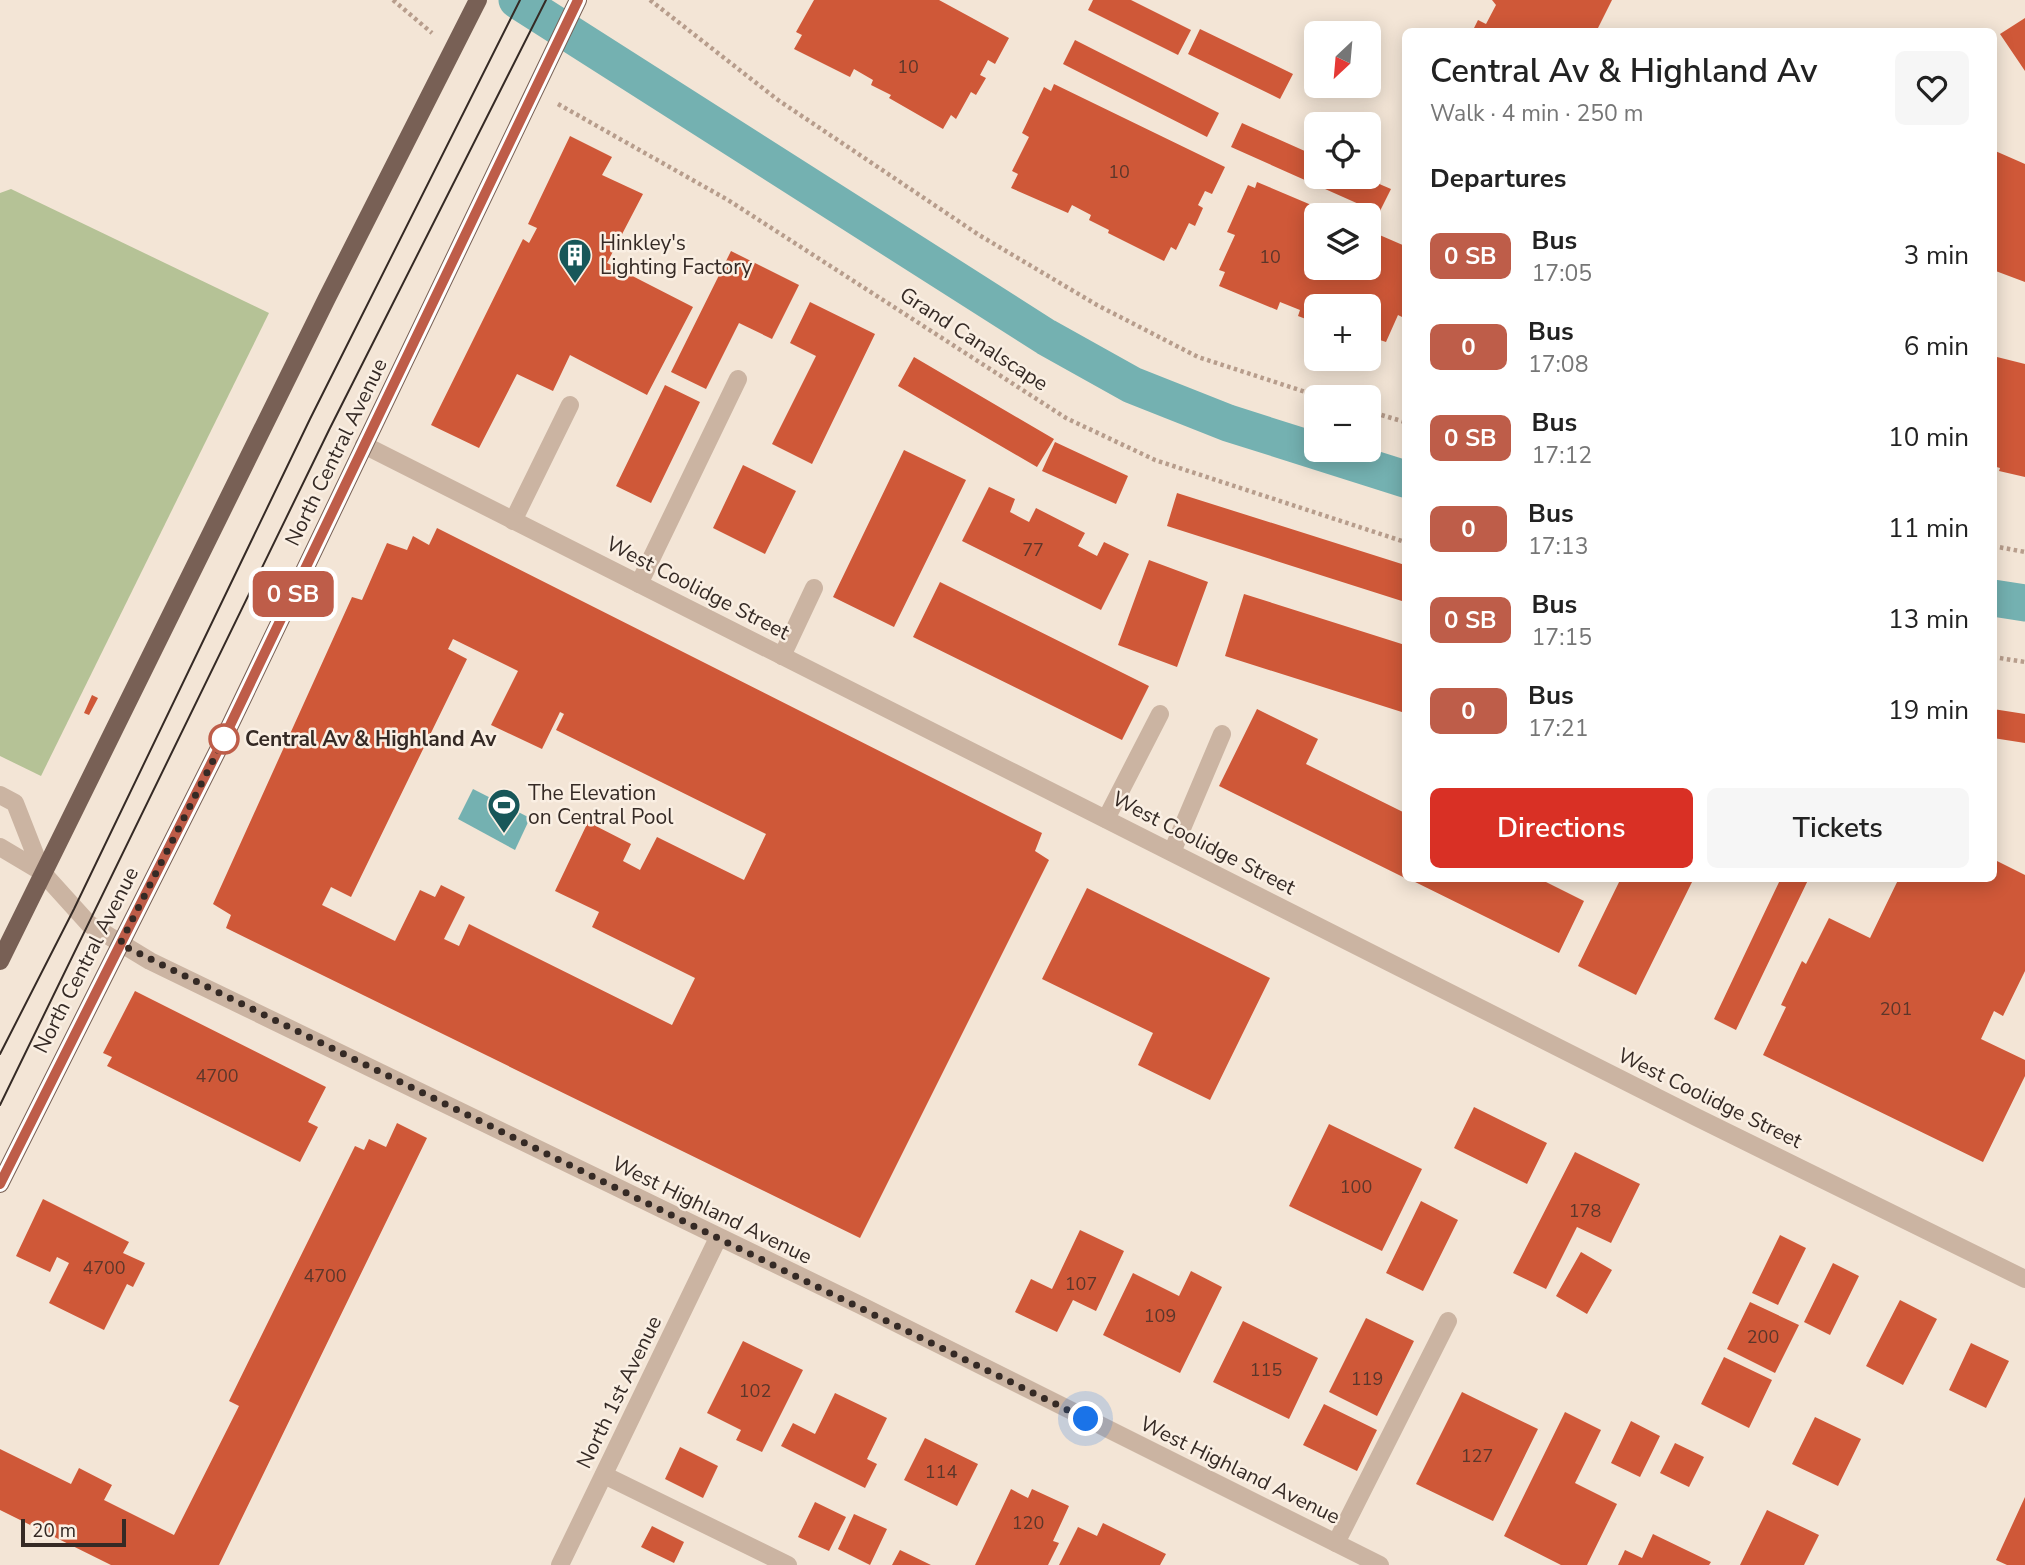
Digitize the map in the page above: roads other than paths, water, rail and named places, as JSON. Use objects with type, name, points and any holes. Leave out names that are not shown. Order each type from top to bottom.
[{"type":"main road","points":[[0,961],[478,0]]},
{"type":"main road","name":"North Central Avenue","points":[[0,1184],[222,742],[578,0]]},
{"type":"street","points":[[639,584],[738,379]]},
{"type":"street","points":[[513,521],[570,405]]},
{"type":"street","name":"West Coolidge Street","points":[[364,445],[1696,1117],[2025,1279]]},
{"type":"street","points":[[782,656],[814,588]]},
{"type":"street","points":[[1106,819],[1160,714]]},
{"type":"street","points":[[1172,852],[1222,734]]},
{"type":"street","points":[[0,795],[15,803],[42,872]]},
{"type":"street","points":[[0,847],[42,872]]},
{"type":"street","name":"West Highland Avenue","points":[[42,872],[89,925],[120,944],[1380,1565]]},
{"type":"street","name":"North 1st Avenue","points":[[560,1565],[718,1238]]},
{"type":"street","points":[[1336,1543],[1448,1321]]},
{"type":"street","points":[[604,1475],[788,1565]]},
{"type":"water","name":"The Elevation on Central Pool","points":[[473,789],[530,818],[515,850],[458,819]]},
{"type":"waterway","points":[[517,0],[1046,337],[1132,385],[1228,423],[1402,478]]},
{"type":"waterway","points":[[1997,599],[2025,603]]},
{"type":"tram line","points":[[0,1054],[74,909],[310,419],[520,0]]},
{"type":"tram line","points":[[0,1105],[330,428],[546,0]]},
{"type":"place","name":"Hinkley's Lighting Factory","points":[[575,285]]},
{"type":"place","name":"Central Av & Highland Av","points":[[224,739]]},
{"type":"place","name":"The Elevation on Central Pool","points":[[504,835]]}]
